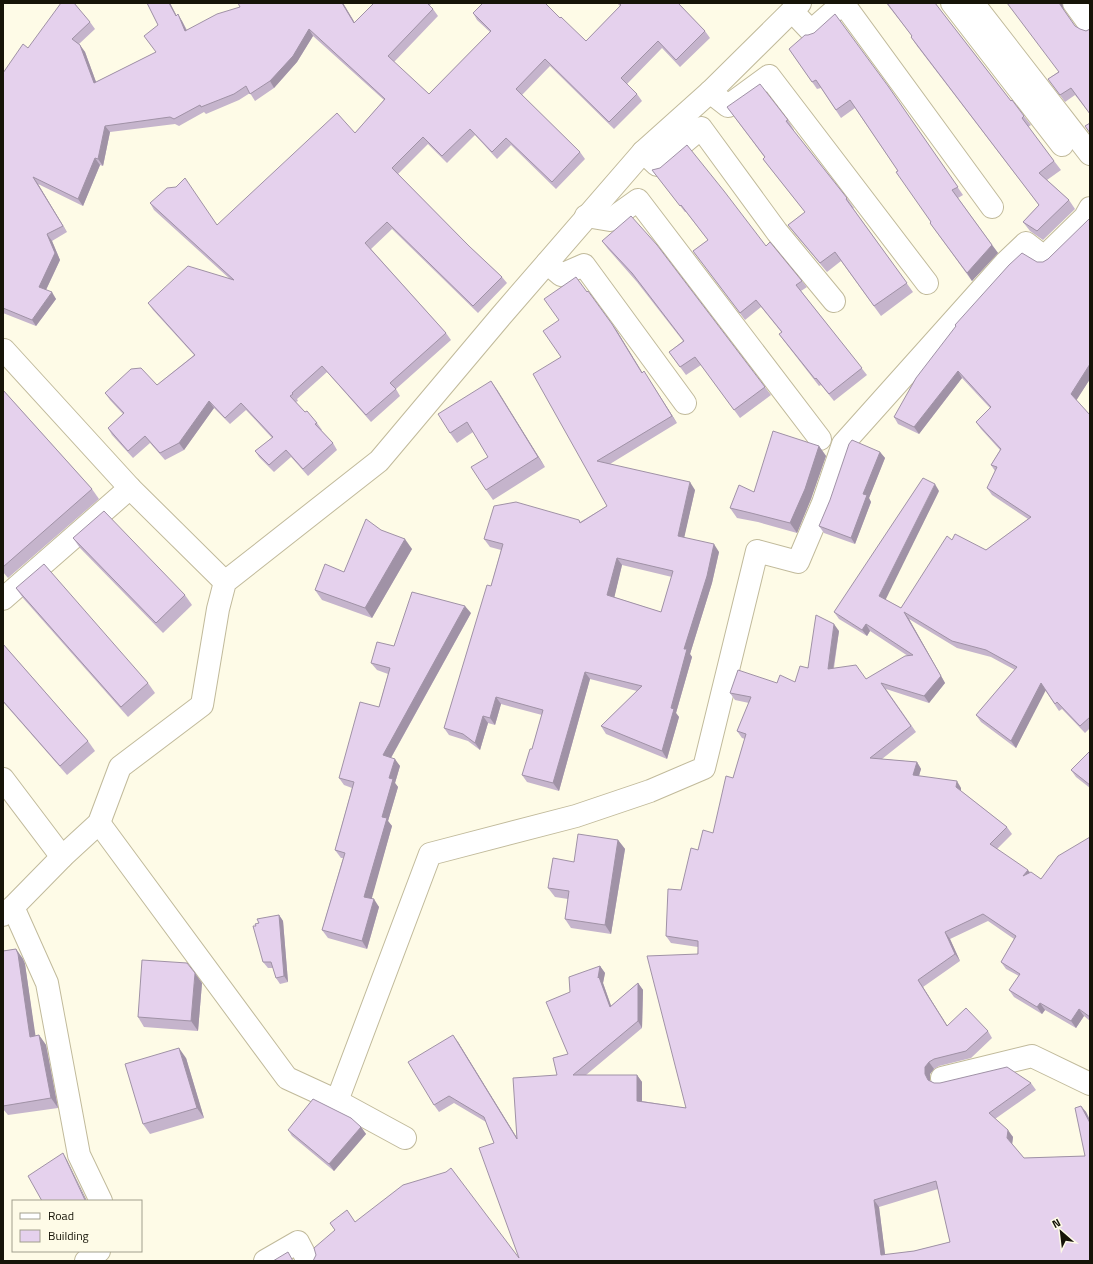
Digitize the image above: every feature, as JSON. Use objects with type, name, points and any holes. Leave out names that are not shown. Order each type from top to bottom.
[{"type":"street","points":[[952,3],[1062,145]]},
{"type":"street","points":[[973,3],[1090,154]]},
{"type":"street","points":[[1074,3],[1090,24]]},
{"type":"street","points":[[101,1200],[79,1155],[47,983],[8,911],[62,857],[99,824],[120,767],[202,705],[218,610],[225,582],[379,461],[586,216],[643,152],[710,92],[796,7],[811,31],[842,4],[992,207]]},
{"type":"street","points":[[710,92],[728,106],[769,76],[927,283]]},
{"type":"street","points":[[643,152],[657,165],[701,128],[777,232],[834,302]]},
{"type":"street","points":[[586,216],[610,220],[638,200],[820,439]]},
{"type":"street","points":[[337,1101],[430,854],[576,816],[650,791],[704,768],[757,551],[798,562],[823,502],[843,444],[1005,263],[1026,243],[1044,257],[1085,217],[1090,208]]},
{"type":"street","points":[[547,263],[561,275],[584,265],[685,404]]},
{"type":"street","points":[[3,351],[4,350],[130,488],[225,582]]},
{"type":"street","points":[[3,599],[130,488]]},
{"type":"street","points":[[3,779],[62,857]]},
{"type":"street","points":[[99,824],[287,1078],[337,1101],[405,1138]]},
{"type":"street","points":[[942,1078],[1032,1056],[1090,1084]]},
{"type":"street","points":[[265,1261],[298,1242],[308,1261]]},
{"type":"street","points":[[86,1261],[98,1252]]},
{"type":"building","points":[[61,3],[74,3],[90,22],[72,39],[80,45],[94,83],[156,52],[144,36],[158,25],[147,3],[169,3],[176,16],[178,14],[185,31],[217,14],[240,7],[238,3],[342,3],[354,23],[374,3],[427,3],[433,9],[388,56],[429,94],[491,31],[473,13],[483,3],[545,3],[586,41],[621,5],[619,3],[678,3],[705,31],[676,60],[658,41],[621,78],[637,94],[609,122],[545,59],[516,89],[580,152],[552,182],[506,138],[492,152],[470,129],[442,156],[423,137],[392,168],[469,246],[502,277],[473,306],[387,222],[365,243],[446,333],[390,383],[396,389],[366,415],[322,366],[292,393],[293,394],[290,396],[305,412],[307,411],[317,423],[315,424],[333,443],[303,469],[286,450],[269,465],[255,451],[273,437],[241,403],[225,418],[209,401],[179,443],[160,453],[145,436],[128,451],[108,428],[124,413],[105,393],[131,369],[141,368],[157,385],[195,355],[148,303],[188,266],[234,280],[150,203],[167,188],[176,187],[185,178],[217,225],[337,113],[355,133],[385,99],[309,29],[293,56],[270,81],[250,94],[246,86],[234,94],[201,107],[200,105],[174,119],[170,117],[105,126],[98,159],[95,158],[78,199],[33,177],[63,226],[47,234],[55,253],[39,287],[52,292],[32,320],[3,308],[3,73],[23,44],[28,48]]},
{"type":"building","points":[[887,3],[935,3],[1011,101],[1012,100],[1024,116],[1022,118],[1054,161],[1039,173],[1069,200],[1037,231],[1023,222],[1039,205],[911,37],[912,36]]},
{"type":"building","points":[[1007,3],[1059,3],[1075,26],[1086,31],[1090,29],[1090,114],[1071,88],[1060,95],[1048,79],[1059,72]]},
{"type":"building","points":[[835,14],[888,86],[958,187],[952,190],[992,245],[967,273],[930,223],[931,222],[896,172],[898,171],[850,100],[836,110],[816,80],[812,82],[789,49],[805,35],[814,33]]},
{"type":"building","points":[[760,84],[788,120],[786,121],[847,198],[846,199],[907,283],[874,306],[835,252],[820,263],[788,225],[805,212],[763,159],[765,157],[727,107]]},
{"type":"building","points":[[1090,123],[1090,133],[1085,126]]},
{"type":"building","points":[[687,145],[766,246],[770,242],[802,281],[796,285],[862,368],[829,394],[779,334],[782,332],[756,300],[740,313],[693,251],[708,240],[652,170],[660,168]]},
{"type":"building","points":[[631,216],[657,245],[765,387],[734,410],[695,357],[680,367],[669,352],[684,341],[632,273],[602,241]]},
{"type":"building","points":[[1090,219],[1090,364],[1071,394],[1090,415],[1090,717],[1080,726],[1057,702],[1055,704],[1041,683],[1011,741],[976,715],[1017,667],[986,650],[952,641],[904,612],[941,676],[924,696],[881,683],[911,726],[870,758],[917,762],[913,775],[957,781],[956,787],[1007,827],[990,844],[1028,870],[1023,876],[1031,872],[1041,879],[1058,856],[1090,837],[1090,1017],[1079,1009],[1071,1021],[1040,1003],[1037,1007],[1009,990],[1020,974],[1001,962],[1016,936],[983,914],[945,932],[955,954],[918,980],[947,1026],[966,1008],[988,1031],[966,1051],[934,1059],[929,1062],[925,1067],[925,1074],[928,1080],[934,1083],[940,1083],[1007,1067],[1031,1083],[989,1113],[1008,1130],[1007,1138],[1024,1158],[1085,1156],[1075,1108],[1081,1106],[1090,1123],[1090,1261],[313,1261],[316,1255],[314,1248],[335,1230],[330,1223],[347,1210],[355,1222],[403,1185],[446,1172],[451,1168],[519,1258],[479,1148],[494,1143],[484,1117],[449,1096],[434,1105],[408,1062],[453,1035],[517,1139],[513,1078],[557,1075],[553,1058],[568,1054],[546,1002],[570,992],[569,977],[600,966],[598,978],[599,977],[610,1007],[638,983],[638,1021],[573,1075],[637,1075],[637,1101],[686,1108],[647,956],[698,954],[698,941],[666,936],[668,889],[681,890],[691,848],[698,850],[703,830],[713,833],[726,776],[733,778],[746,734],[737,731],[751,697],[730,693],[738,670],[777,683],[780,675],[795,682],[800,666],[808,668],[816,615],[834,624],[828,669],[856,665],[866,679],[905,656],[913,655],[866,624],[862,630],[834,612],[923,478],[935,484],[879,596],[901,608],[947,536],[952,540],[955,534],[986,550],[1031,517],[987,488],[997,467],[991,465],[1001,449],[976,422],[991,407],[958,371],[914,427],[894,417],[916,378],[956,326],[955,325],[1009,265],[1022,253],[1037,262],[1043,262]],"holes":[[[936,1181],[950,1242],[914,1251],[881,1255],[874,1200]]]},
{"type":"building","points":[[576,277],[612,324],[642,373],[644,371],[672,416],[597,461],[690,482],[678,536],[714,544],[707,576],[684,649],[687,649],[671,708],[674,709],[662,751],[601,726],[642,686],[585,672],[553,783],[522,775],[530,749],[532,749],[543,710],[496,697],[490,718],[483,716],[475,743],[463,734],[444,728],[487,585],[491,586],[503,544],[484,539],[494,506],[516,502],[579,520],[580,523],[607,506],[533,374],[561,357],[543,331],[559,320],[544,299]],"holes":[[[617,558],[673,571],[661,612],[607,595]]]},
{"type":"building","points":[[491,381],[538,457],[486,490],[471,467],[488,457],[467,422],[450,433],[438,414]]},
{"type":"building","points":[[3,390],[92,489],[3,567]]},
{"type":"building","points":[[773,431],[819,446],[805,489],[790,523],[730,508],[739,485],[754,492]]},
{"type":"building","points":[[852,440],[880,452],[863,494],[867,495],[851,538],[819,526],[830,500],[849,444]]},
{"type":"building","points":[[104,511],[185,595],[156,623],[73,538]]},
{"type":"building","points":[[366,519],[381,530],[405,539],[365,608],[315,590],[325,564],[344,572]]},
{"type":"building","points":[[44,564],[148,683],[121,707],[16,588]]},
{"type":"building","points":[[412,592],[465,606],[383,755],[395,759],[389,778],[393,779],[382,817],[387,818],[364,897],[374,899],[362,941],[322,930],[345,853],[335,850],[354,782],[339,778],[360,702],[379,707],[390,668],[371,663],[377,642],[394,646]]},
{"type":"building","points":[[3,644],[88,741],[60,766],[3,701]]},
{"type":"building","points":[[1090,751],[1090,785],[1071,770]]},
{"type":"building","points":[[578,834],[618,840],[605,925],[565,919],[569,891],[548,888],[553,858],[574,862]]},
{"type":"building","points":[[279,915],[284,976],[276,978],[271,962],[263,962],[253,926],[256,926],[255,924],[259,923],[257,919]]},
{"type":"building","points":[[16,949],[30,1037],[39,1035],[51,1098],[3,1106],[3,951]]},
{"type":"building","points":[[142,960],[187,963],[195,973],[191,1021],[138,1017]]},
{"type":"building","points":[[179,1048],[197,1108],[143,1124],[125,1064]]},
{"type":"building","points":[[313,1099],[351,1118],[361,1127],[329,1164],[288,1130]]},
{"type":"building","points":[[63,1153],[85,1200],[41,1200],[28,1176]]},
{"type":"building","points":[[288,1252],[293,1261],[273,1261]]}]
